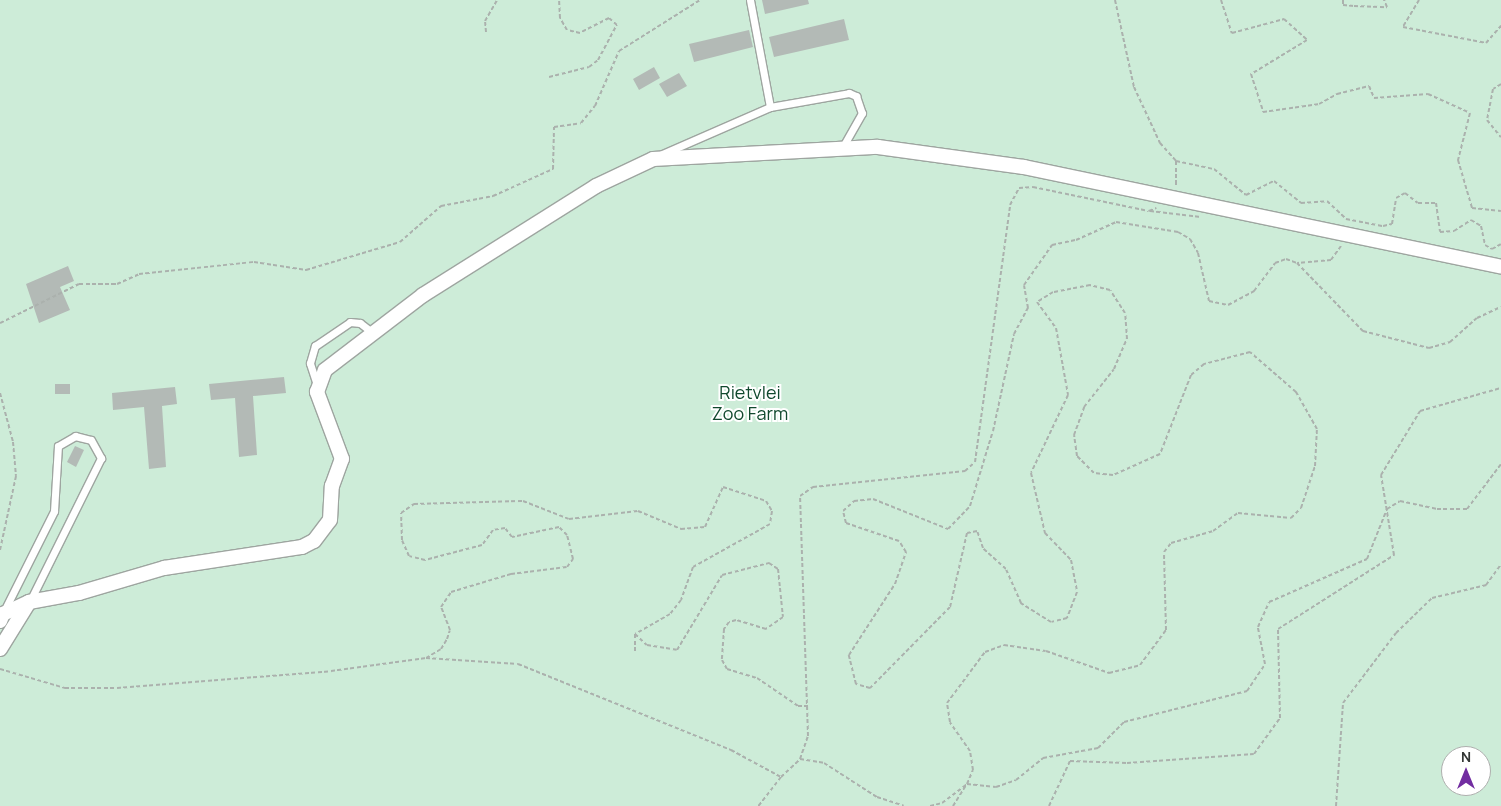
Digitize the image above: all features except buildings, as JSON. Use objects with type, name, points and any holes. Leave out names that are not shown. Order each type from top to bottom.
[{"type":"street","points":[[1,617],[29,602],[79,593],[164,568],[293,549],[314,541],[330,520],[332,486],[342,459],[317,385],[335,360],[423,295],[579,197],[653,159],[878,147],[1024,167],[1501,267]]},
{"type":"street","points":[[0,649],[29,602]]},
{"type":"lane","points":[[750,0],[770,107]]},
{"type":"lane","points":[[653,159],[770,107],[830,92],[856,96],[862,113],[841,150]]},
{"type":"lane","points":[[317,385],[310,363],[315,346],[350,322],[360,323],[373,333]]},
{"type":"lane","points":[[1,617],[54,511],[58,446],[75,436],[91,440],[101,458],[29,602]]},
{"type":"path","points":[[486,32],[485,21],[497,0]]},
{"type":"path","points":[[550,77],[588,67],[598,60],[617,25],[609,18],[580,33],[567,30],[560,18],[559,0]]},
{"type":"path","points":[[0,323],[79,284],[117,284],[139,274],[254,262],[306,270],[400,242],[441,206],[493,196],[553,169],[554,127],[581,123],[595,106],[619,51],[700,0]]},
{"type":"path","points":[[1115,0],[1134,87],[1160,143],[1176,161],[1214,169],[1246,195],[1274,181],[1301,203],[1327,201],[1346,218],[1383,226],[1392,224],[1396,198],[1405,193],[1418,203],[1436,203],[1440,232],[1454,231],[1471,220],[1481,226],[1485,244],[1492,249],[1501,244]]},
{"type":"path","points":[[1222,0],[1232,33],[1284,19],[1307,40],[1251,74],[1263,112],[1318,104],[1337,94],[1368,86],[1374,98],[1428,94],[1470,113],[1458,160],[1472,208],[1501,211]]},
{"type":"path","points":[[1342,0],[1343,4],[1354,6],[1387,7],[1384,0]]},
{"type":"path","points":[[1419,0],[1403,27],[1486,43],[1501,26]]},
{"type":"path","points":[[1501,84],[1494,88],[1487,120],[1501,137]]},
{"type":"path","points":[[758,806],[781,777],[800,759],[808,736],[800,496],[813,487],[964,471],[975,462],[1012,195],[1019,188],[1033,187],[1149,211],[1178,200],[1176,161]]},
{"type":"path","points":[[953,806],[967,784],[973,770],[970,751],[950,722],[947,703],[984,652],[1004,645],[1046,650],[1109,672],[1140,665],[1166,630],[1164,552],[1171,543],[1213,531],[1238,513],[1291,518],[1302,508],[1314,466],[1318,429],[1296,392],[1250,352],[1204,364],[1191,375],[1160,454],[1113,475],[1094,473],[1077,456],[1074,435],[1084,407],[1114,369],[1127,339],[1125,313],[1110,290],[1090,285],[1053,292],[1037,302],[1056,328],[1068,395],[1031,473],[1045,533],[1072,560],[1077,592],[1067,618],[1051,622],[1021,603],[1006,570],[983,548],[976,530],[967,533],[950,607],[870,688],[856,684],[849,655],[895,584],[906,552],[899,541],[846,523],[843,512],[854,501],[873,499],[948,529],[970,506],[993,431],[1014,334],[1028,308],[1024,285],[1052,245],[1076,240],[1116,222],[1178,232],[1190,238],[1198,253],[1209,301],[1228,305],[1254,291],[1275,263],[1286,259],[1297,263],[1331,260],[1348,235]]},
{"type":"path","points":[[1297,263],[1364,331],[1429,348],[1450,342],[1477,318],[1501,307]]},
{"type":"path","points":[[1050,806],[1070,761],[1127,763],[1254,754],[1280,718],[1278,629],[1394,555],[1381,475],[1420,411],[1501,388]]},
{"type":"path","points":[[0,393],[13,442],[16,476],[0,550]]},
{"type":"path","points":[[930,806],[942,804],[967,784],[996,786],[1016,780],[1043,758],[1098,748],[1124,722],[1247,691],[1265,664],[1258,627],[1269,602],[1368,559],[1386,509],[1400,501],[1412,500],[1437,509],[1467,509],[1501,464]]},
{"type":"path","points":[[426,658],[441,649],[447,639],[450,630],[442,607],[451,592],[512,574],[567,567],[573,559],[567,535],[559,526],[512,537],[505,528],[493,530],[482,545],[425,560],[409,556],[402,540],[401,513],[414,504],[523,501],[569,519],[638,511],[681,529],[705,527],[723,487],[766,500],[772,511],[770,524],[693,567],[670,614],[635,634]]},
{"type":"path","points":[[635,634],[647,645],[677,650],[722,575],[769,563],[778,569],[783,617],[766,629],[736,620],[729,622],[724,629],[722,660],[727,669],[758,678],[798,706],[808,706]]},
{"type":"path","points":[[1336,806],[1343,702],[1396,633],[1432,598],[1486,586],[1501,564]]},
{"type":"path","points":[[635,634],[635,652]]},
{"type":"path","points":[[0,668],[65,688],[117,688],[331,671],[426,658],[518,664],[731,750],[781,777]]},
{"type":"path","points":[[800,759],[824,763],[877,797],[904,806]]},
{"type":"green space","name":"Rietvlei Zoo Farm","points":[[0,0],[1501,0],[1501,806],[0,806]]}]
